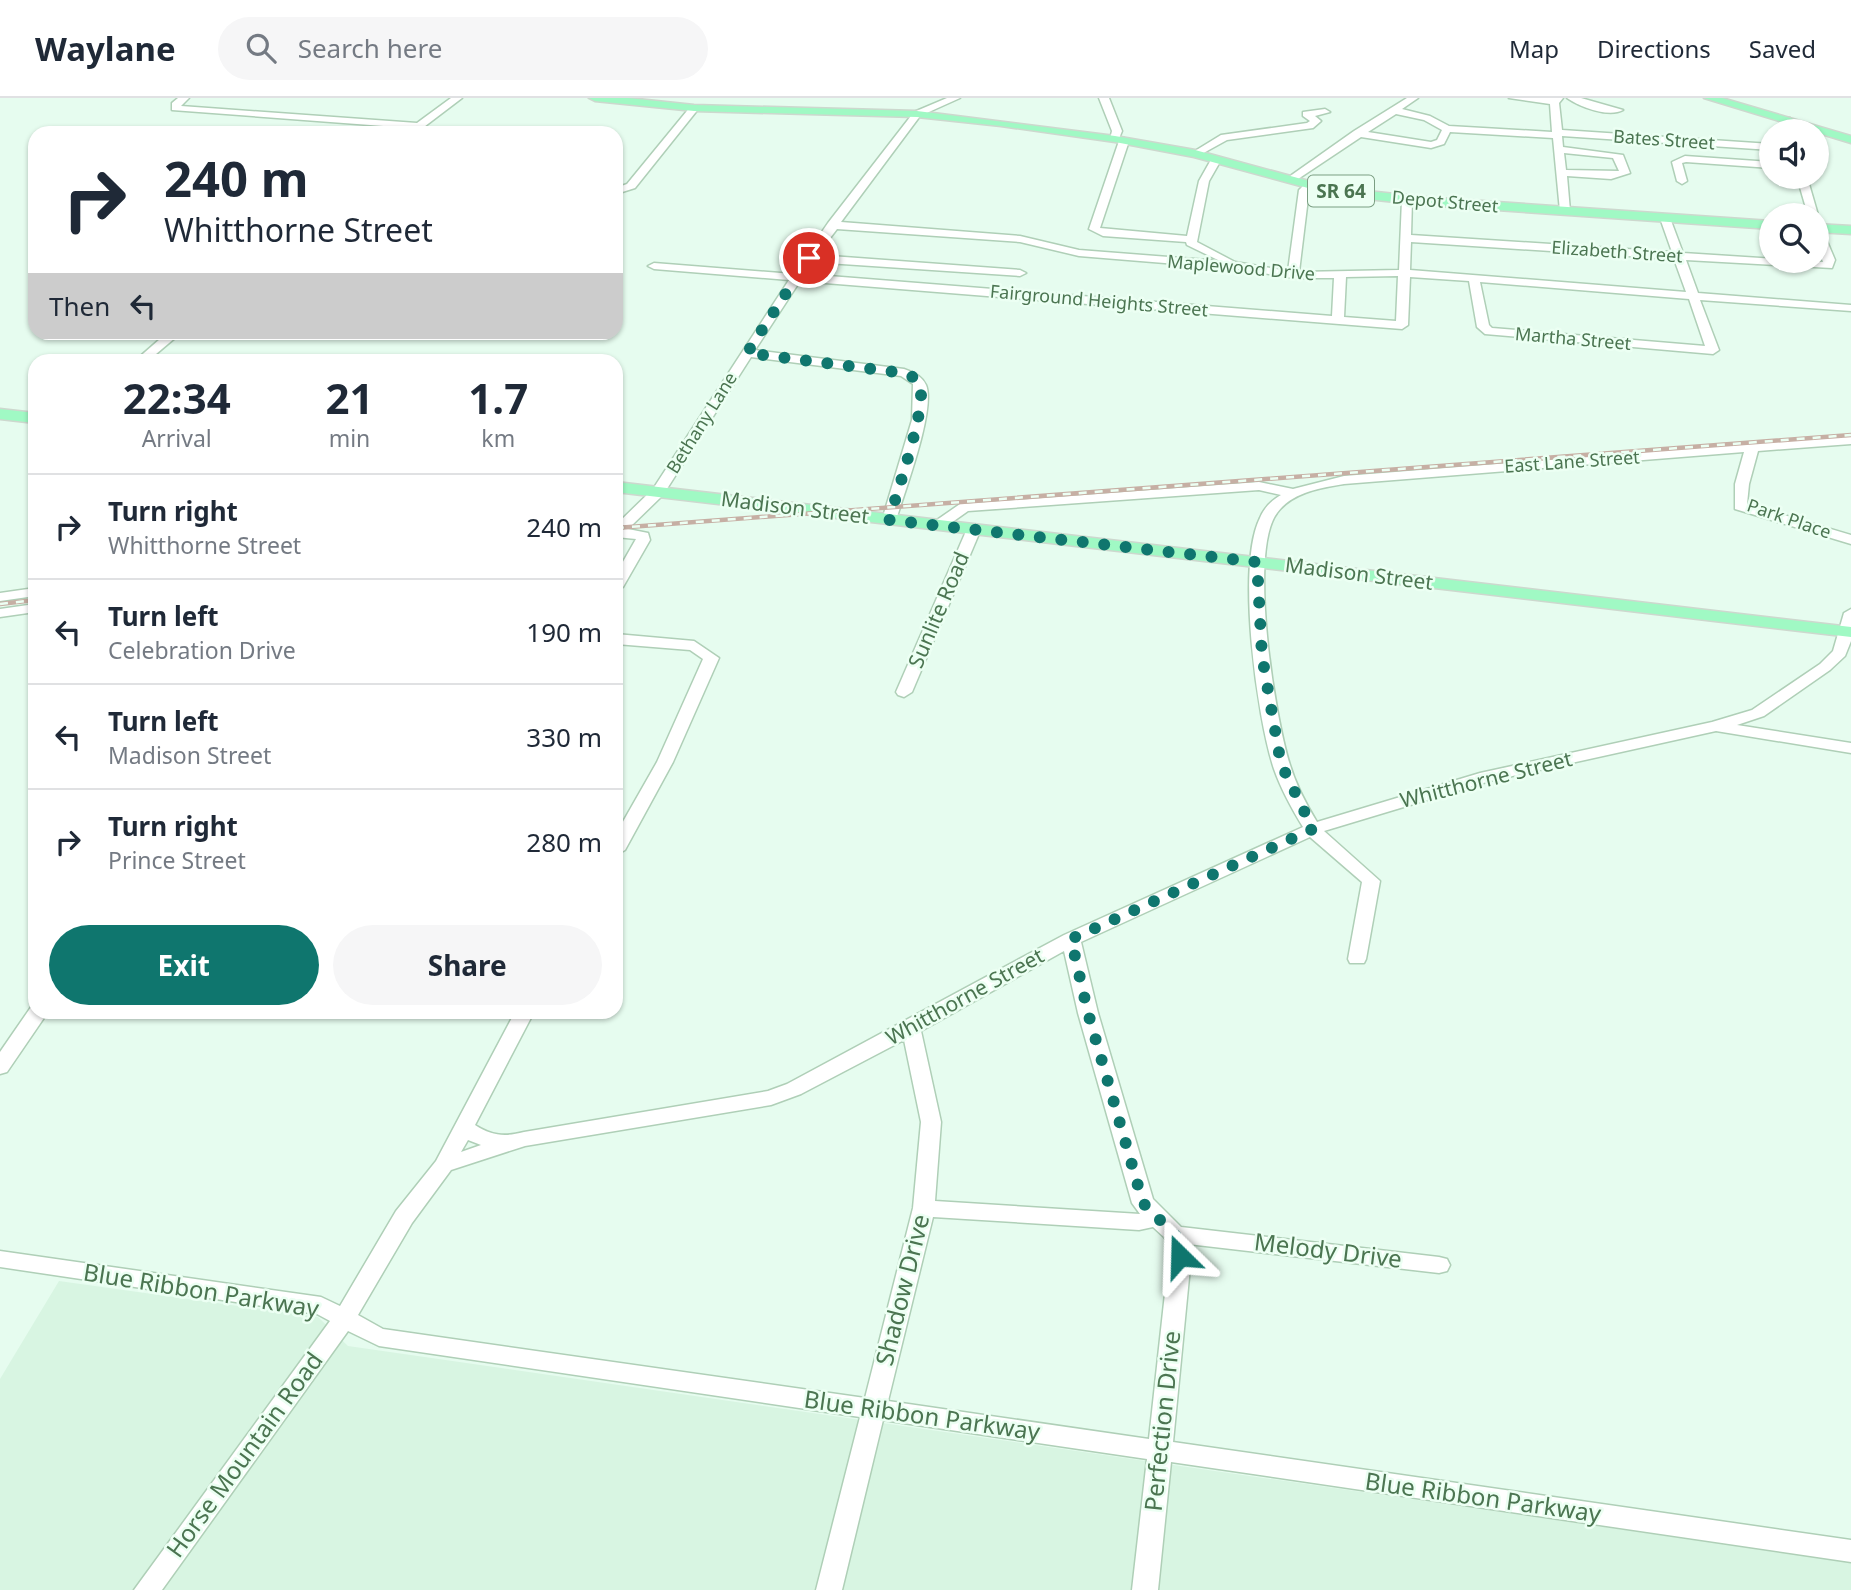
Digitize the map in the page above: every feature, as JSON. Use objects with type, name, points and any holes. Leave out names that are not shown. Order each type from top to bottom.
[{"type":"main road","name":"SR 64","points":[[595,98],[694,108],[917,114]]},
{"type":"main road","points":[[1710,98],[1769,119]]},
{"type":"main road","name":"Depot Street","points":[[917,114],[1120,140],[1195,154],[1308,184],[1408,200],[1759,224]]},
{"type":"main road","points":[[1829,134],[1851,139]]},
{"type":"main road","points":[[1829,229],[1851,230]]},
{"type":"main road","points":[[0,414],[28,417]]},
{"type":"main road","name":"Madison Street","points":[[623,488],[1257,562],[1849,625]]},
{"type":"street","points":[[184,98],[175,108],[371,126]]},
{"type":"street","points":[[419,126],[457,98]]},
{"type":"street","points":[[917,114],[955,98]]},
{"type":"street","points":[[1104,98],[1120,140],[1094,229],[1103,233],[1190,239]]},
{"type":"street","points":[[1291,179],[1413,98]]},
{"type":"street","points":[[1514,98],[1556,100],[1565,212]]},
{"type":"street","points":[[1572,98],[1602,108],[1618,110]]},
{"type":"street","points":[[623,189],[631,186],[694,108]]},
{"type":"street","points":[[1357,134],[1435,145],[1441,142],[1447,129],[1427,118],[1393,110]]},
{"type":"street","points":[[1195,154],[1224,136],[1310,126],[1316,121],[1306,114],[1325,112]]},
{"type":"street","name":"Bethany Lane","points":[[659,492],[809,258],[917,114]]},
{"type":"street","name":"Bates Street","points":[[1447,129],[1759,146]]},
{"type":"street","points":[[1559,150],[1615,155],[1619,157],[1625,173],[1611,176],[1562,173]]},
{"type":"street","points":[[1682,181],[1677,162],[1685,159],[1759,164]]},
{"type":"street","points":[[1190,239],[1197,221],[1205,174],[1216,160]]},
{"type":"street","points":[[1293,275],[1304,190],[1308,184]]},
{"type":"street","points":[[1404,273],[1408,200]]},
{"type":"street","points":[[1665,218],[1695,297]]},
{"type":"street","name":"Maplewood Drive","points":[[832,225],[1020,239],[1079,253],[1238,266],[1293,275],[1404,273],[1851,309]]},
{"type":"street","name":"Elizabeth Street","points":[[1406,238],[1759,262]]},
{"type":"street","points":[[1190,239],[1191,243],[1238,266]]},
{"type":"street","points":[[809,258],[1020,273]]},
{"type":"street","name":"Fairground Heights Street","points":[[654,266],[1402,325],[1404,273]]},
{"type":"street","points":[[1338,320],[1340,275]]},
{"type":"street","name":"Martha Street","points":[[1474,279],[1483,327],[1489,331],[1713,350],[1695,297]]},
{"type":"street","points":[[149,354],[166,340]]},
{"type":"street","points":[[747,353],[904,373],[916,379],[921,390],[915,431],[889,520]]},
{"type":"street","name":"East Lane Street","points":[[1313,829],[1281,764],[1262,656],[1257,562],[1266,519],[1279,501],[1294,493],[1344,480],[1851,440]]},
{"type":"street","name":"Park Place","points":[[1752,449],[1742,484],[1740,506],[1851,540]]},
{"type":"street","name":"East Lane Street","points":[[939,525],[965,507],[1259,486],[1294,493]]},
{"type":"street","points":[[623,526],[659,492]]},
{"type":"street","name":"Sunlite Road","points":[[904,692],[974,529]]},
{"type":"street","points":[[623,532],[643,536],[623,575]]},
{"type":"street","points":[[0,597],[28,593]]},
{"type":"street","points":[[0,612],[28,609]]},
{"type":"street","name":"Whitthorne Street","points":[[444,1165],[524,1139],[771,1098],[794,1089],[911,1028],[1071,939],[1313,829],[1486,777],[1716,726],[1758,713],[1825,667],[1840,653],[1849,625]]},
{"type":"street","points":[[623,640],[694,646],[711,659],[664,762],[623,837]]},
{"type":"street","points":[[1716,726],[1851,748]]},
{"type":"street","points":[[1313,829],[1371,881],[1357,959]]},
{"type":"street","points":[[1071,939],[1088,1013],[1143,1203],[1175,1235]]},
{"type":"street","points":[[0,1067],[33,1019]]},
{"type":"street","points":[[343,1320],[404,1217],[444,1165],[520,1019]]},
{"type":"street","name":"Shadow Drive","points":[[829,1590],[924,1208],[931,1122],[911,1028]]},
{"type":"street","points":[[464,1127],[487,1141],[506,1144]]},
{"type":"street","points":[[924,1208],[1139,1222],[1157,1218]]},
{"type":"street","name":"Melody Drive","points":[[1175,1235],[1439,1265]]},
{"type":"street","name":"Perfection Drive","points":[[1145,1590],[1180,1256],[1175,1235]]},
{"type":"street","name":"Blue Ribbon Parkway","points":[[0,1259],[321,1306],[379,1337],[1851,1551]]},
{"type":"street","name":"Horse Mountain Road","points":[[147,1590],[343,1320]]},
{"type":"shaded area","points":[[59,1281],[318,1317],[348,1346],[1851,1563],[1851,1590],[0,1590],[0,1379]]},
{"type":"railway","points":[[623,527],[1851,435]]},
{"type":"railway","points":[[0,604],[28,601]]},
{"type":"route","points":[[809,258],[747,353],[904,373],[916,379],[921,390],[915,431],[889,520],[1257,562],[1262,656],[1281,764],[1313,829],[1071,939],[1088,1013],[1143,1203],[1175,1235],[1180,1256]]}]
